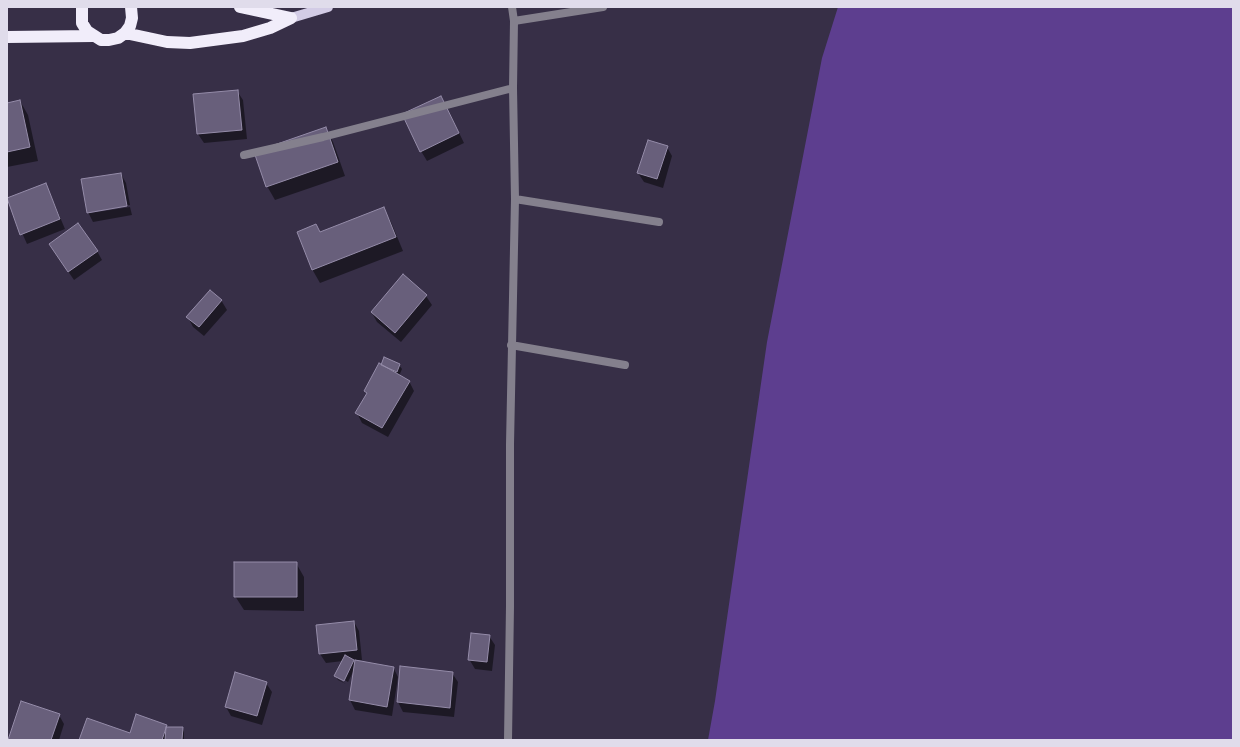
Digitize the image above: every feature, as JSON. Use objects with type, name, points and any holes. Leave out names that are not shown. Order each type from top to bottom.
[{"type":"highway","points":[[82,7],[82,23],[93,36],[101,40],[110,40],[125,33],[130,26],[132,18],[131,7]]},
{"type":"highway","points":[[240,7],[291,18]]},
{"type":"highway","points":[[125,33],[167,42],[190,43],[243,36],[270,28],[291,18]]},
{"type":"highway","points":[[7,37],[93,36]]},
{"type":"main road","points":[[291,18],[328,7]]},
{"type":"street","points":[[508,740],[511,345],[515,199],[513,88],[514,21],[512,7]]},
{"type":"street","points":[[514,21],[603,7]]},
{"type":"street","points":[[244,155],[323,137],[513,88]]},
{"type":"street","points":[[515,199],[659,222]]},
{"type":"street","points":[[511,345],[625,365]]},
{"type":"shaded area","points":[[838,7],[1233,7],[1233,740],[708,740],[715,701],[767,342],[822,58]]},
{"type":"building","points":[[238,90],[242,130],[197,134],[193,94]]},
{"type":"building","points":[[441,96],[459,133],[420,152],[402,114]]},
{"type":"building","points":[[20,100],[30,147],[7,152],[7,103]]},
{"type":"building","points":[[326,127],[338,162],[266,187],[254,152]]},
{"type":"building","points":[[648,140],[668,146],[657,179],[637,173]]},
{"type":"building","points":[[121,173],[127,206],[87,213],[81,179]]},
{"type":"building","points":[[46,183],[60,219],[20,235],[7,198]]},
{"type":"building","points":[[384,207],[396,237],[312,270],[297,232],[316,224],[320,232]]},
{"type":"building","points":[[78,223],[98,251],[68,272],[49,244]]},
{"type":"building","points":[[403,274],[427,295],[395,333],[371,312]]},
{"type":"building","points":[[210,290],[222,300],[199,327],[186,317]]},
{"type":"building","points":[[384,357],[400,364],[397,372],[381,365]]},
{"type":"building","points":[[379,363],[410,381],[382,428],[355,413],[367,393],[364,391]]},
{"type":"building","points":[[234,562],[297,562],[297,597],[234,597]]},
{"type":"building","points":[[354,621],[357,650],[319,654],[316,625]]},
{"type":"building","points":[[471,633],[490,635],[487,662],[468,660]]},
{"type":"building","points":[[345,655],[354,660],[344,681],[334,676]]},
{"type":"building","points":[[355,660],[394,667],[387,707],[349,700]]},
{"type":"building","points":[[400,666],[453,672],[450,708],[397,702]]},
{"type":"building","points":[[235,672],[267,682],[257,716],[225,707]]},
{"type":"building","points":[[21,701],[60,714],[51,740],[8,740]]},
{"type":"building","points":[[136,714],[167,725],[162,740],[79,740],[87,718],[130,733]]},
{"type":"building","points":[[166,727],[183,727],[182,740],[165,740]]}]
